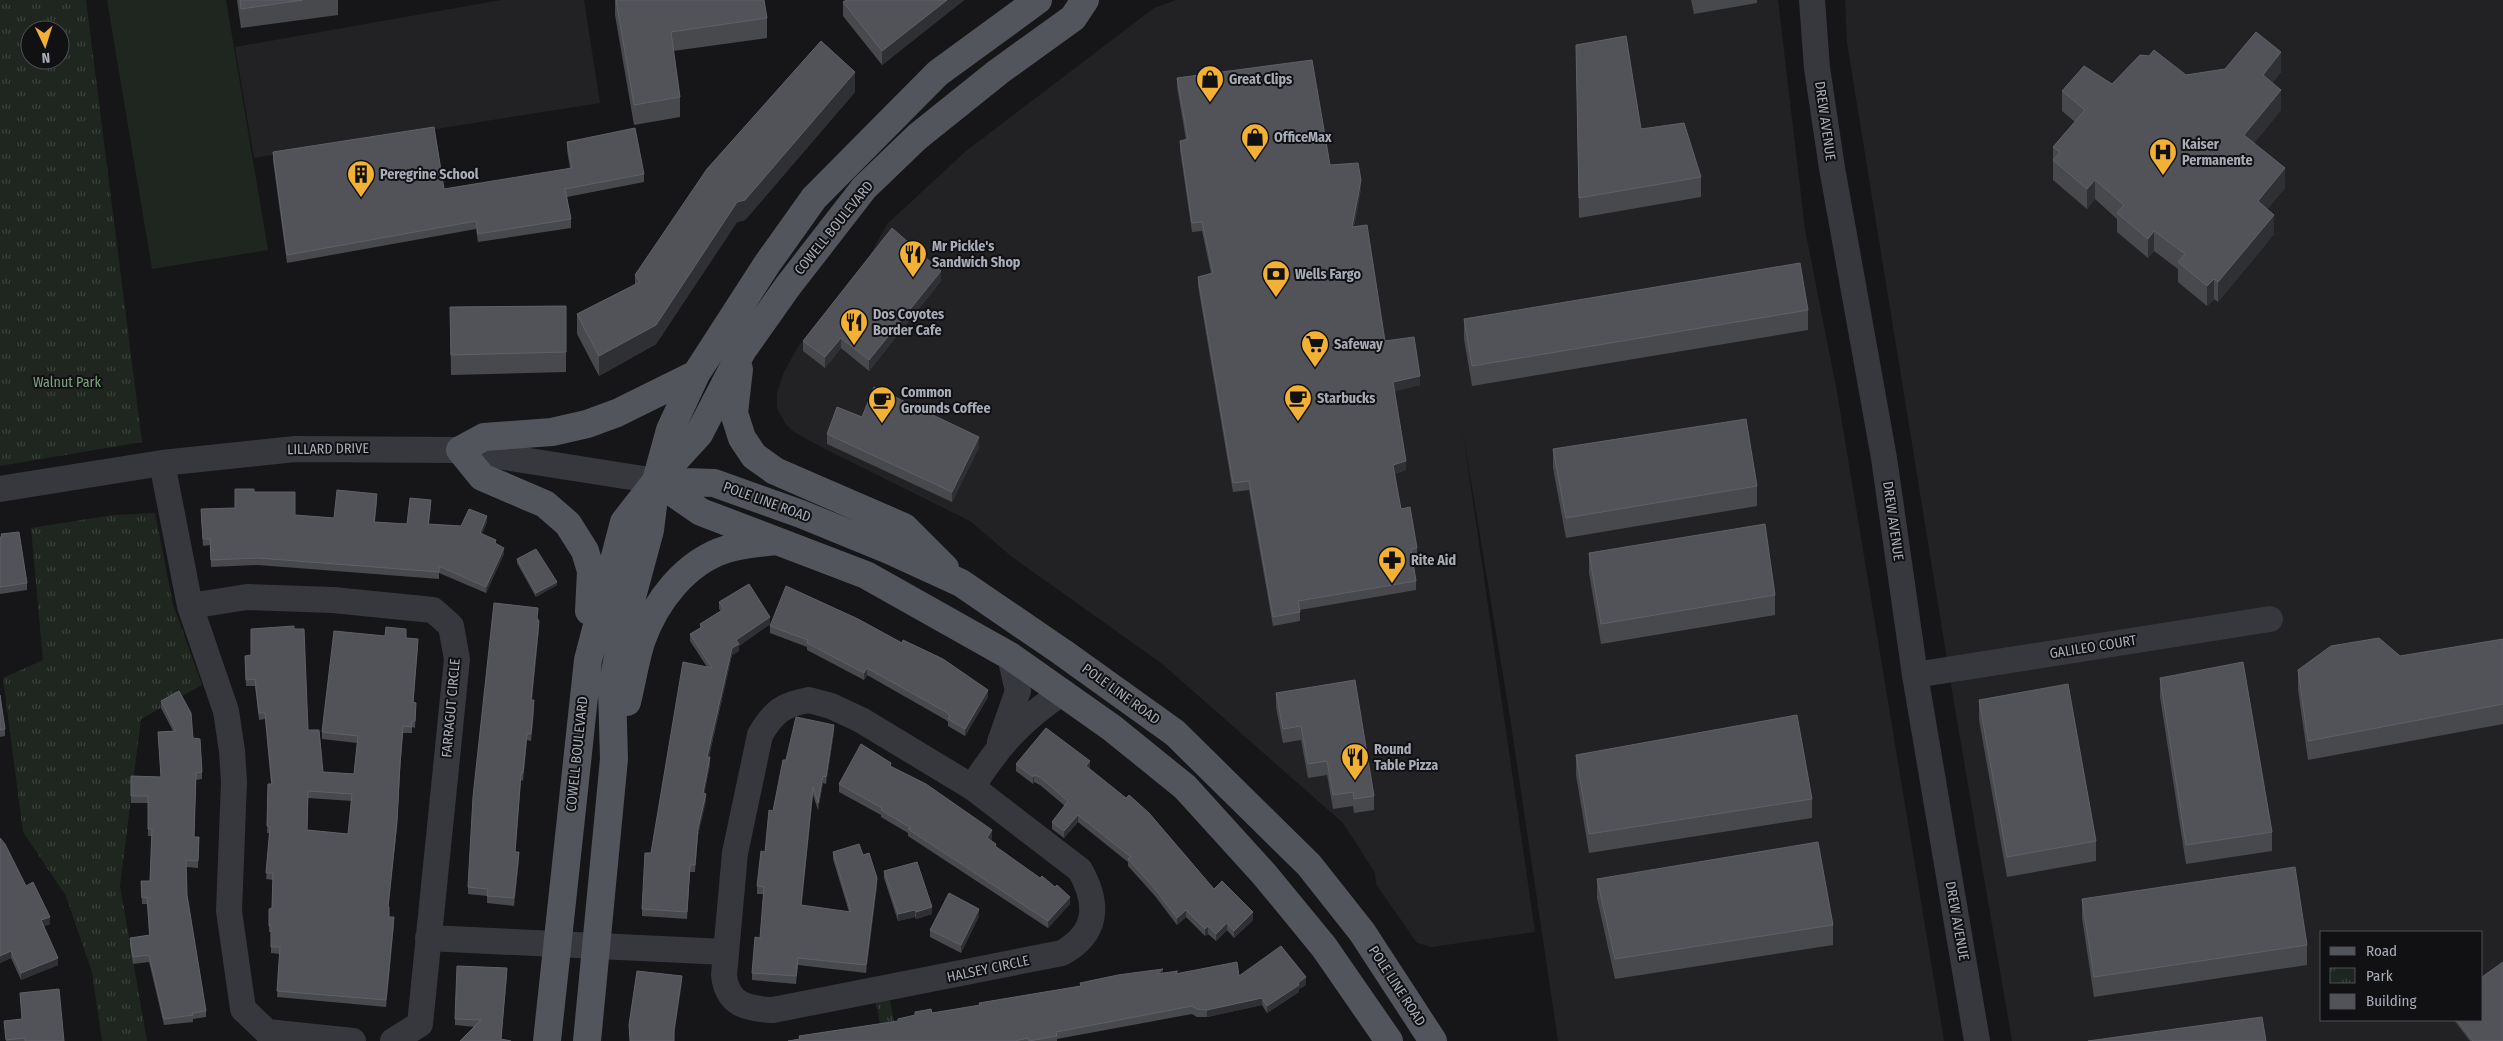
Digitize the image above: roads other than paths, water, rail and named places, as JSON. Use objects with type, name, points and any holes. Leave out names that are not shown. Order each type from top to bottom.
[{"type":"main road","name":"COWELL BOULEVARD","points":[[587,1041],[614,759],[612,688],[622,634],[650,530],[656,481],[670,430],[696,374],[767,264],[814,198],[938,74],[1038,0]]},
{"type":"main road","name":"COWELL BOULEVARD","points":[[547,1041],[588,660],[624,522],[656,481],[699,434],[742,351],[788,286],[864,188],[917,137],[998,72],[1073,18],[1085,0]]},
{"type":"main road","points":[[742,351],[734,413],[742,438],[754,456],[775,471],[904,527],[961,583]]},
{"type":"main road","points":[[588,660],[591,571],[585,551],[574,532],[545,504],[482,477],[460,450],[484,437],[552,432],[586,424],[616,414],[696,374]]},
{"type":"main road","points":[[656,481],[701,512],[866,575],[1010,656],[1112,728],[1185,787],[1264,874],[1324,947],[1390,1041]]},
{"type":"main road","name":"POLE LINE ROAD","points":[[656,481],[714,483],[880,546],[961,583],[1062,652],[1182,740],[1309,865],[1362,932],[1433,1041]]},
{"type":"main road","points":[[614,759],[641,642],[662,599],[679,579],[701,561],[727,549],[777,540]]},
{"type":"street","name":"DREW AVENUE","points":[[1812,0],[1817,68],[1832,168],[1884,458],[1915,675],[1977,1041]]},
{"type":"street","name":"LILLARD DRIVE","points":[[0,489],[162,463],[295,448],[460,450],[656,481]]},
{"type":"street","points":[[162,463],[190,606],[226,711],[232,751],[234,782],[229,911],[243,1009],[267,1032],[353,1041]]},
{"type":"street","name":"FARRAGUT CIRCLE","points":[[190,606],[247,597],[333,600],[433,610],[451,626],[457,659],[420,1024],[393,1041]]},
{"type":"street","name":"GALILEO COURT","points":[[1915,675],[2270,619]]},
{"type":"street","points":[[998,747],[1018,692],[1010,656]]},
{"type":"street","points":[[972,787],[998,747],[1034,712],[1063,692]]},
{"type":"street","name":"HALSEY CIRCLE","points":[[809,700],[831,706],[861,720],[972,787],[1080,870],[1089,886],[1091,921],[1088,933],[1078,944],[1062,954],[772,1010],[756,1009],[738,1003],[732,998],[725,987],[725,952],[735,853],[750,774],[760,735],[768,721],[791,703],[809,700]]},
{"type":"street","points":[[428,938],[725,952]]},
{"type":"place","name":"Great Clips","points":[[1210,103]]},
{"type":"place","name":"OfficeMax","points":[[1255,161]]},
{"type":"place","name":"Kaiser Permanente","points":[[2163,176]]},
{"type":"place","name":"Peregrine School","points":[[361,198]]},
{"type":"place","name":"Mr Pickle's Sandwich Shop","points":[[913,278]]},
{"type":"place","name":"Wells Fargo","points":[[1276,298]]},
{"type":"place","name":"Dos Coyotes Border Cafe","points":[[854,346]]},
{"type":"place","name":"Safeway","points":[[1315,368]]},
{"type":"place","name":"Starbucks","points":[[1298,422]]},
{"type":"place","name":"Common Grounds Coffee","points":[[882,424]]},
{"type":"place","name":"Rite Aid","points":[[1392,584]]},
{"type":"place","name":"Round Table Pizza","points":[[1355,781]]},
{"type":"park label","name":"Walnut Park","points":[[67,382]]}]
